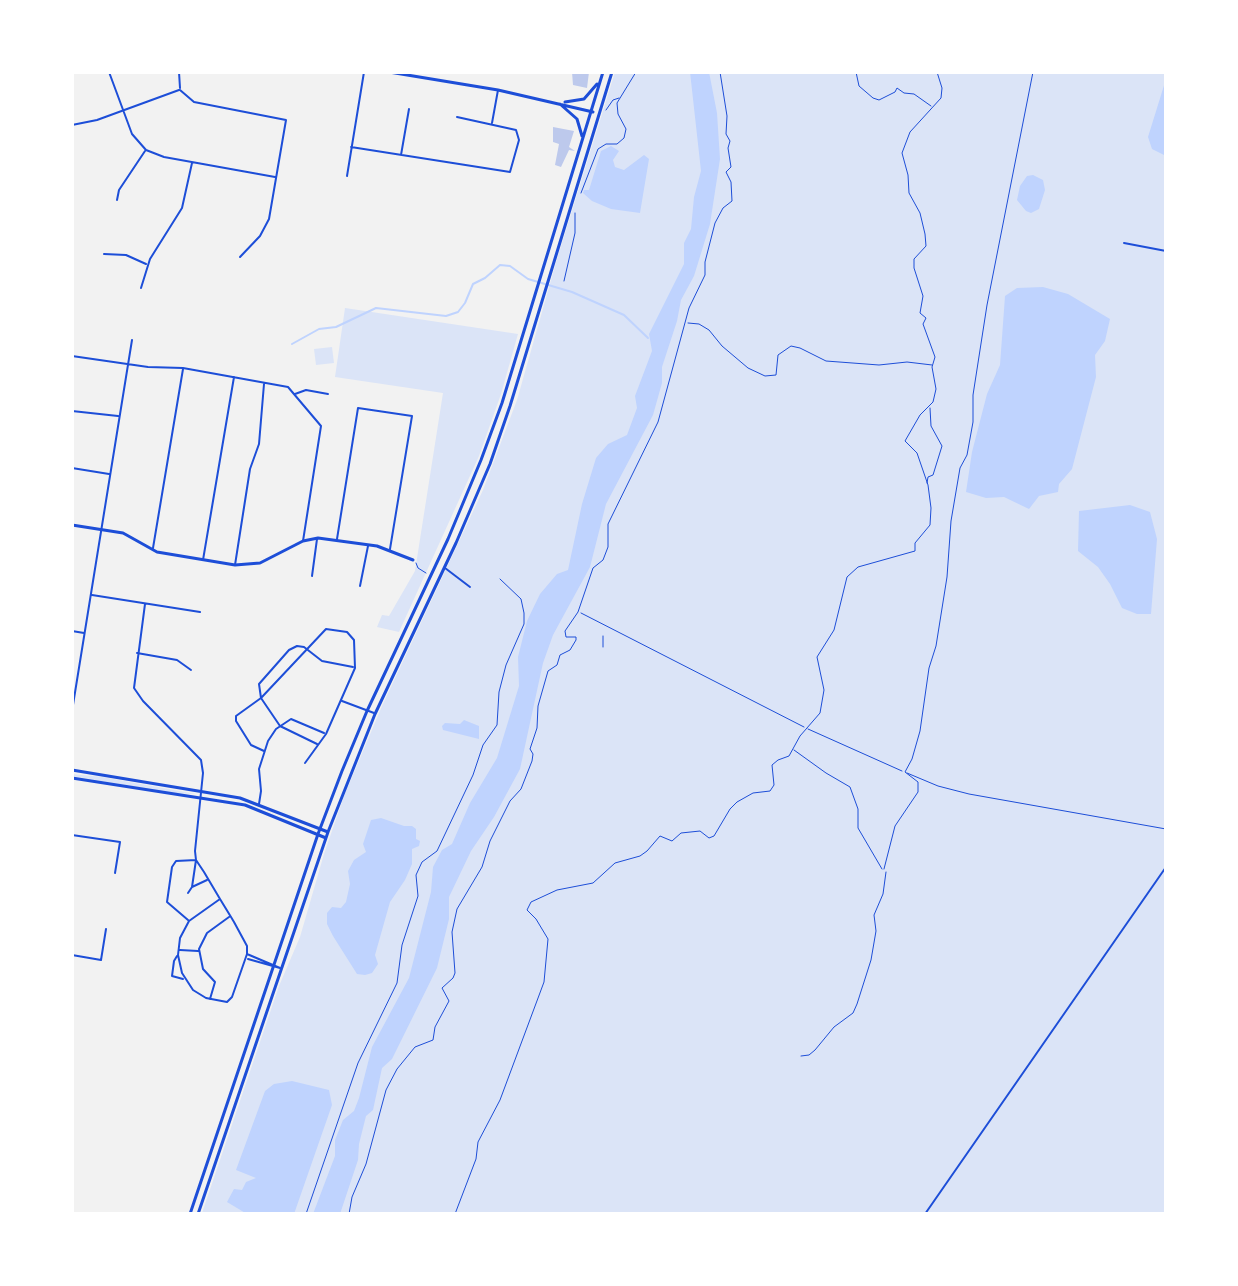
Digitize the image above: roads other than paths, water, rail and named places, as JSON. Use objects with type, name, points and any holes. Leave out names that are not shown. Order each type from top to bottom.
[{"type":"main road","points":[[389,72],[498,90],[601,112]]},
{"type":"main road","points":[[198,1214],[328,832],[375,714],[490,464],[612,72]]},
{"type":"main road","points":[[557,102],[584,99],[592,93],[602,74]]},
{"type":"main road","points":[[190,1214],[318,834],[367,711],[448,539],[502,403],[602,74]]},
{"type":"main road","points":[[557,102],[577,119],[581,143]]},
{"type":"main road","points":[[72,525],[128,535],[152,550],[235,565],[260,563],[303,541],[318,538],[368,544],[413,560]]},
{"type":"main road","points":[[72,770],[201,792],[258,807],[328,832]]},
{"type":"main road","points":[[72,778],[258,807],[326,838]]},
{"type":"street","points":[[109,72],[134,138],[146,150],[192,162],[277,177]]},
{"type":"street","points":[[179,72],[180,90],[194,102],[286,120],[267,224],[240,257]]},
{"type":"street","points":[[347,176],[364,72]]},
{"type":"street","points":[[72,125],[124,111],[180,90]]},
{"type":"street","points":[[492,124],[498,90]]},
{"type":"street","points":[[401,155],[409,109]]},
{"type":"street","points":[[351,147],[510,172],[518,134],[513,128],[457,117]]},
{"type":"street","points":[[117,200],[119,190],[146,150]]},
{"type":"street","points":[[141,288],[147,265],[182,208],[192,162]]},
{"type":"street","points":[[1124,243],[1166,251]]},
{"type":"street","points":[[104,254],[126,255],[147,265]]},
{"type":"street","points":[[72,325],[73,316]]},
{"type":"street","points":[[72,711],[132,340]]},
{"type":"street","points":[[72,356],[183,368],[285,385],[321,426],[303,541]]},
{"type":"street","points":[[152,550],[183,368]]},
{"type":"street","points":[[203,560],[234,376]]},
{"type":"street","points":[[235,565],[250,469],[259,444],[264,382]]},
{"type":"street","points":[[294,395],[306,390],[328,394]]},
{"type":"street","points":[[337,540],[358,408],[412,416],[390,550]]},
{"type":"street","points":[[72,411],[119,416]]},
{"type":"street","points":[[72,468],[110,474]]},
{"type":"street","points":[[312,576],[318,538]]},
{"type":"street","points":[[360,586],[368,544]]},
{"type":"street","points":[[444,568],[470,587]]},
{"type":"street","points":[[92,595],[200,612]]},
{"type":"street","points":[[145,604],[137,653],[136,694],[198,756],[203,769],[196,860],[192,887],[188,893]]},
{"type":"street","points":[[264,751],[251,745],[236,716],[261,698],[326,629],[351,634],[355,645],[355,668],[326,734],[305,763]]},
{"type":"street","points":[[72,631],[85,633]]},
{"type":"street","points":[[318,745],[280,726],[261,698],[259,684],[289,650],[299,646],[322,661],[355,668]]},
{"type":"street","points":[[137,653],[177,660],[191,670]]},
{"type":"street","points":[[341,701],[375,714]]},
{"type":"street","points":[[258,807],[261,791],[259,769],[271,736],[280,726],[291,719],[326,734]]},
{"type":"street","points":[[72,835],[120,842],[115,873]]},
{"type":"street","points":[[196,860],[208,880],[220,899],[231,917],[246,943],[246,956],[229,1001],[210,1000],[193,990],[185,978],[178,955],[189,921],[220,899]]},
{"type":"street","points":[[189,921],[169,905],[167,899],[174,863],[196,860]]},
{"type":"street","points":[[925,1214],[1166,867]]},
{"type":"street","points":[[192,887],[208,880]]},
{"type":"street","points":[[210,1000],[215,982],[203,969],[199,951],[205,935],[231,917]]},
{"type":"street","points":[[72,955],[101,960],[106,929]]},
{"type":"street","points":[[178,949],[199,951]]},
{"type":"street","points":[[178,955],[174,959],[172,976],[175,979],[185,978]]},
{"type":"street","points":[[246,956],[281,969]]},
{"type":"water","points":[[690,72],[709,72],[717,113],[720,159],[710,224],[694,276],[681,300],[662,367],[662,383],[653,415],[606,504],[590,567],[553,635],[543,663],[520,769],[471,851],[449,897],[449,919],[437,968],[392,1059],[382,1068],[373,1110],[366,1116],[358,1160],[340,1214],[313,1214],[335,1156],[335,1140],[343,1120],[354,1111],[359,1098],[372,1047],[409,978],[431,892],[433,867],[442,850],[452,844],[470,803],[497,758],[519,686],[518,657],[527,621],[540,594],[557,574],[568,570],[582,504],[596,458],[608,444],[627,435],[637,408],[635,396],[652,351],[649,334],[684,264],[684,243],[691,229],[694,197],[701,171]]},
{"type":"water","points":[[1166,79],[1166,156],[1152,149],[1148,137]]},
{"type":"water","points":[[611,146],[619,151],[613,160],[615,167],[624,170],[644,155],[649,159],[640,213],[611,209],[592,201],[583,193],[589,190],[601,151]]},
{"type":"water","points":[[1033,175],[1043,180],[1045,190],[1039,209],[1031,213],[1017,200],[1020,186],[1027,176]]},
{"type":"water","points":[[1043,287],[1068,294],[1110,319],[1105,341],[1095,355],[1096,377],[1072,469],[1059,484],[1058,492],[1039,496],[1029,509],[1004,497],[986,498],[966,492],[972,452],[987,394],[1000,365],[1005,296],[1017,288]]},
{"type":"water","points":[[1130,505],[1150,512],[1157,539],[1151,614],[1137,614],[1122,608],[1098,567],[1078,551],[1079,511]]},
{"type":"water","points":[[464,720],[479,726],[479,739],[443,730],[445,723],[460,724]]},
{"type":"water","points":[[381,818],[412,826],[416,829],[416,839],[420,841],[419,846],[412,849],[412,864],[405,880],[390,902],[375,955],[378,964],[372,973],[357,974],[327,924],[327,913],[332,907],[341,908],[346,902],[350,884],[348,871],[354,860],[366,852],[363,844],[371,820]]},
{"type":"water","points":[[292,1081],[329,1090],[332,1105],[294,1214],[247,1214],[227,1202],[234,1189],[242,1190],[246,1182],[256,1178],[236,1170],[265,1091],[274,1084]]},
{"type":"waterway","points":[[292,344],[319,329],[336,327],[376,308],[446,316],[458,312],[473,284],[500,265],[510,266],[528,279],[572,292],[624,315],[648,338]]}]
